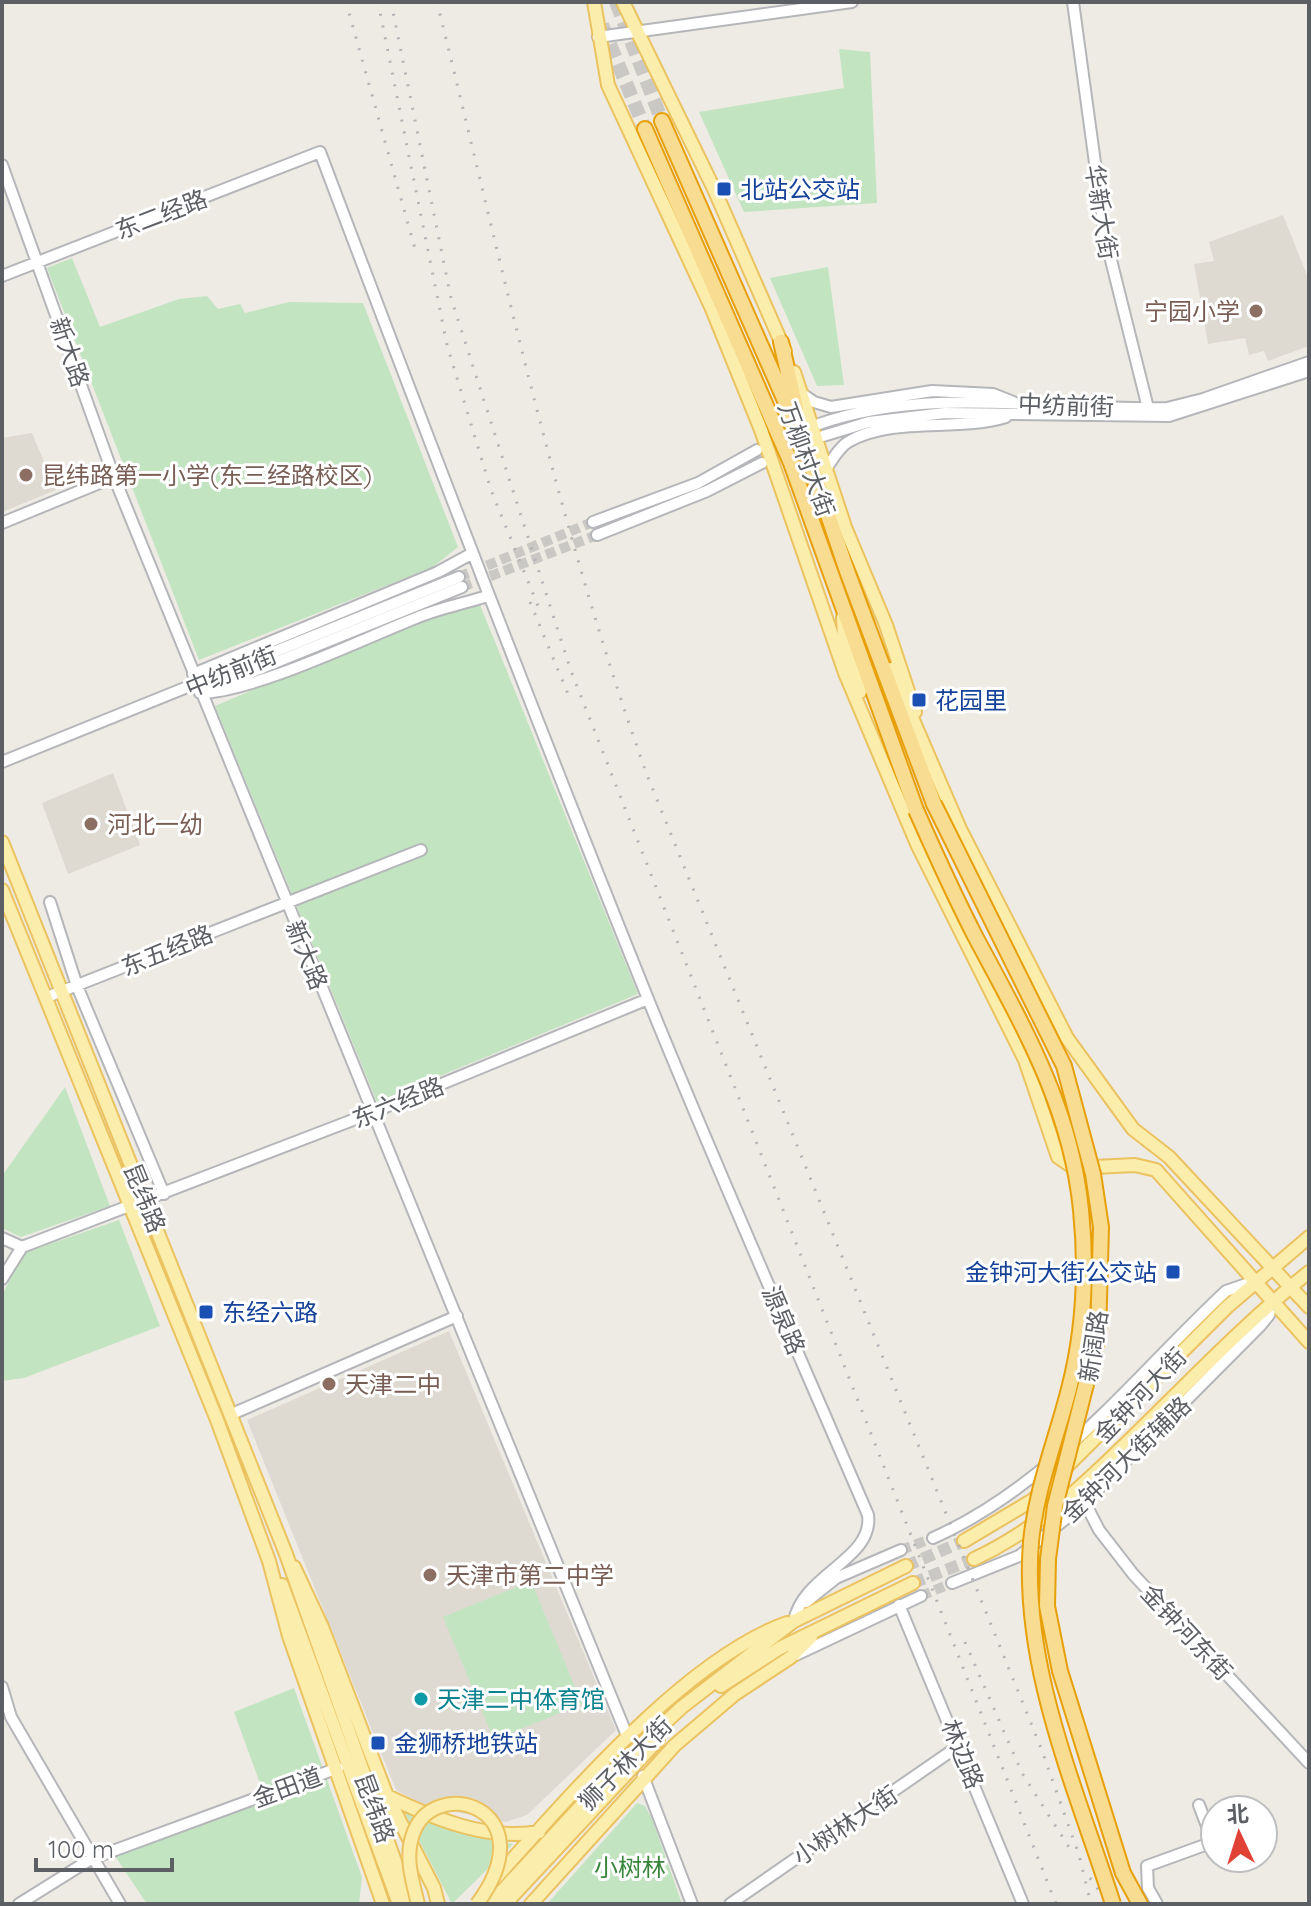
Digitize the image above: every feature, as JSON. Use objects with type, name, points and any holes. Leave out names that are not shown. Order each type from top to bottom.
[{"type":"highway","name":"万柳村大街","points":[[662,121],[804,444],[847,571],[934,804]]},
{"type":"highway","name":"万柳村大街","points":[[645,129],[784,447],[842,614],[916,810]]},
{"type":"highway","points":[[781,342],[804,444]]},
{"type":"highway","name":"新阔路","points":[[934,804],[1064,1066],[1093,1174],[1101,1227],[1098,1337],[1055,1506],[1048,1559],[1047,1606],[1060,1671],[1123,1873],[1140,1904]]},
{"type":"highway","name":"新阔路","points":[[916,810],[954,893],[1042,1063],[1073,1158],[1081,1209],[1083,1305],[1070,1386],[1037,1504],[1030,1594],[1034,1640],[1043,1681],[1113,1904]]},
{"type":"main road","points":[[594,2],[608,85],[730,354],[783,489],[845,673],[917,844],[1025,1060],[1058,1157],[1074,1168],[1135,1165],[1156,1170],[1309,1342]]},
{"type":"main road","points":[[623,2],[714,189],[781,342],[861,571],[903,672],[921,737]]},
{"type":"main road","points":[[730,354],[784,447]]},
{"type":"main road","points":[[847,571],[872,620],[960,829],[1067,1038],[1133,1129],[1169,1157],[1309,1307]]},
{"type":"main road","points":[[842,614],[844,637],[872,734]]},
{"type":"main road","name":"昆纬路","points":[[2,842],[286,1554]]},
{"type":"main road","name":"昆纬路","points":[[2,890],[132,1206],[269,1561]]},
{"type":"main road","name":"金钟河大街","points":[[964,1541],[1033,1500],[1227,1307],[1309,1237]]},
{"type":"main road","name":"金钟河大街","points":[[974,1559],[1082,1497],[1245,1326],[1309,1272]]},
{"type":"main road","points":[[1227,1307],[1244,1308],[1247,1316],[1245,1326]]},
{"type":"main road","points":[[286,1554],[303,1624]]},
{"type":"main road","points":[[286,1554],[322,1627],[387,1796],[434,1888],[438,1904]]},
{"type":"main road","points":[[269,1561],[303,1624]]},
{"type":"main road","points":[[269,1561],[289,1636],[338,1768],[383,1904]]},
{"type":"main road","points":[[475,1904],[628,1738],[692,1680],[741,1644],[906,1566]]},
{"type":"main road","points":[[777,1643],[821,1628],[913,1583]]},
{"type":"main road","points":[[777,1643],[794,1621]]},
{"type":"main road","name":"昆纬路","points":[[303,1624],[399,1904]]},
{"type":"main road","name":"昆纬路","points":[[303,1624],[410,1904]]},
{"type":"main road","points":[[531,1904],[643,1776],[735,1694],[791,1657],[821,1628]]},
{"type":"main road","name":"狮子林大街","points":[[490,1904],[647,1739],[682,1707],[777,1643]]},
{"type":"main road","name":"狮子林大街","points":[[505,1904],[669,1729],[777,1643]]},
{"type":"main road","points":[[387,1796],[478,1830],[507,1835],[539,1832]]},
{"type":"main road","points":[[418,1904],[410,1865],[412,1837],[430,1812],[458,1804],[476,1808],[488,1816],[501,1836],[499,1870],[475,1904]]},
{"type":"main road","points":[[373,1877],[374,1904]]},
{"type":"street","points":[[598,37],[852,2]]},
{"type":"street","name":"华新大街","points":[[1073,2],[1105,236],[1149,413]]},
{"type":"street","name":"东二经路","points":[[2,276],[320,152]]},
{"type":"street","name":"源泉路","points":[[320,152],[487,596],[559,768],[648,999],[868,1515],[869,1529],[862,1542],[806,1592],[797,1606],[794,1621]]},
{"type":"street","name":"新大路","points":[[2,165],[114,477],[628,1738]]},
{"type":"street","name":"中纺前街","points":[[819,424],[854,413],[905,405],[1015,403],[1149,413],[1184,405],[1309,362]]},
{"type":"street","points":[[823,436],[869,422],[915,415],[1149,413],[1201,409],[1309,371]]},
{"type":"street","points":[[801,393],[814,402],[831,407],[932,391],[993,394],[1015,403]]},
{"type":"street","points":[[825,470],[846,443],[860,436],[926,426],[977,424],[1013,415]]},
{"type":"street","points":[[593,522],[698,483],[757,450]]},
{"type":"street","points":[[597,535],[707,491],[762,463]]},
{"type":"street","points":[[2,523],[114,477]]},
{"type":"street","points":[[197,684],[471,554]]},
{"type":"street","points":[[197,684],[460,582]]},
{"type":"street","points":[[197,684],[217,693],[446,606],[487,596]]},
{"type":"street","name":"中纺前街","points":[[2,762],[197,684]]},
{"type":"street","name":"东五经路","points":[[47,997],[421,850]]},
{"type":"street","points":[[50,902],[77,986],[164,1194]]},
{"type":"street","name":"东六经路","points":[[22,1247],[371,1113],[648,999]]},
{"type":"street","points":[[2,1238],[22,1247],[2,1279]]},
{"type":"street","name":"金钟河大街辅路","points":[[933,1538],[968,1522],[1024,1484],[1091,1426],[1226,1291],[1255,1281]]},
{"type":"street","name":"金钟河大街辅路","points":[[952,1583],[1019,1556],[1260,1326],[1269,1315],[1272,1302]]},
{"type":"street","points":[[232,1414],[457,1316]]},
{"type":"street","name":"金钟河东街","points":[[1082,1497],[1099,1530],[1133,1574],[1309,1763]]},
{"type":"street","points":[[794,1621],[811,1596],[836,1578],[901,1550]]},
{"type":"street","points":[[791,1657],[921,1596]]},
{"type":"street","name":"林边路","points":[[899,1605],[960,1745],[1023,1904]]},
{"type":"street","points":[[2,1687],[11,1717],[120,1904]]},
{"type":"street","name":"小树林大街","points":[[730,1904],[960,1745]]},
{"type":"street","name":"金田道","points":[[19,1904],[91,1859],[338,1768]]},
{"type":"street","points":[[643,1776],[692,1904]]},
{"type":"street","points":[[1157,1904],[1148,1888],[1147,1866],[1199,1847]]},
{"type":"shaded area","name":"宁园小学","points":[[1283,215],[1309,280],[1309,346],[1268,361],[1264,351],[1249,355],[1245,338],[1208,344],[1194,264],[1214,261],[1209,242]]},
{"type":"shaded area","name":"昆纬路第一小学(东三经路校区)","points":[[32,433],[56,490],[2,512],[2,438]]},
{"type":"shaded area","name":"河北一幼","points":[[113,773],[140,845],[68,874],[42,803]]},
{"type":"shaded area","name":"天津市第二中学","points":[[449,1331],[616,1730],[527,1815],[506,1822],[426,1806],[396,1790],[247,1420]]},
{"type":"green space","points":[[839,49],[870,52],[877,203],[744,212],[699,112],[844,88]]},
{"type":"green space","points":[[72,258],[100,327],[179,299],[207,296],[218,309],[240,304],[245,313],[289,302],[363,303],[458,547],[433,567],[199,660],[47,268]]},
{"type":"green space","points":[[828,267],[844,385],[817,386],[770,278]]},
{"type":"green space","points":[[476,595],[638,994],[377,1102],[215,706]]},
{"type":"green space","points":[[65,1087],[110,1206],[21,1237],[2,1228],[2,1176]]},
{"type":"green space","points":[[119,1220],[160,1326],[24,1378],[2,1381],[2,1295],[24,1253]]},
{"type":"green space","points":[[531,1581],[582,1704],[494,1740],[443,1617]]},
{"type":"green space","points":[[294,1688],[362,1877],[359,1904],[147,1904],[115,1856],[266,1800],[234,1712]]},
{"type":"green space","name":"小树林","points":[[637,1803],[645,1806],[652,1819],[682,1904],[547,1904]]},
{"type":"green space","points":[[404,1811],[460,1831],[513,1844],[452,1904]]},
{"type":"tunnel","points":[[616,2],[662,121]]},
{"type":"tunnel","points":[[602,25],[645,129]]},
{"type":"tunnel","points":[[459,577],[593,522]]},
{"type":"tunnel","points":[[462,587],[597,535]]},
{"type":"tunnel","points":[[901,1550],[933,1538]]},
{"type":"tunnel","points":[[906,1566],[964,1541]]},
{"type":"tunnel","points":[[913,1583],[974,1559]]},
{"type":"tunnel","points":[[921,1596],[952,1583]]},
{"type":"railway","points":[[346,2],[417,256]]},
{"type":"railway","points":[[378,2],[447,345],[491,490],[540,611]]},
{"type":"railway","points":[[391,2],[451,298],[571,671],[1056,1904]]},
{"type":"railway","points":[[437,2],[558,488],[585,585],[647,775],[1041,1748],[1079,1855],[1091,1904]]},
{"type":"railway","points":[[530,602],[568,694]]},
{"type":"railway","points":[[965,1642],[1022,1773],[1072,1852]]},
{"type":"railway","points":[[1090,1878],[1109,1904]]},
{"type":"place","name":"北站公交站","points":[[724,189]]},
{"type":"place","name":"宁园小学","points":[[1256,311]]},
{"type":"place","name":"昆纬路第一小学(东三经路校区)","points":[[26,475]]},
{"type":"place","name":"花园里","points":[[919,700]]},
{"type":"place","name":"河北一幼","points":[[91,824]]},
{"type":"place","name":"金钟河大街公交站","points":[[1173,1272]]},
{"type":"place","name":"东经六路","points":[[206,1312]]},
{"type":"place","name":"天津二中","points":[[329,1384]]},
{"type":"place","name":"天津市第二中学","points":[[430,1575]]},
{"type":"place","name":"天津二中体育馆","points":[[421,1699]]},
{"type":"place","name":"金狮桥地铁站","points":[[378,1743]]}]
